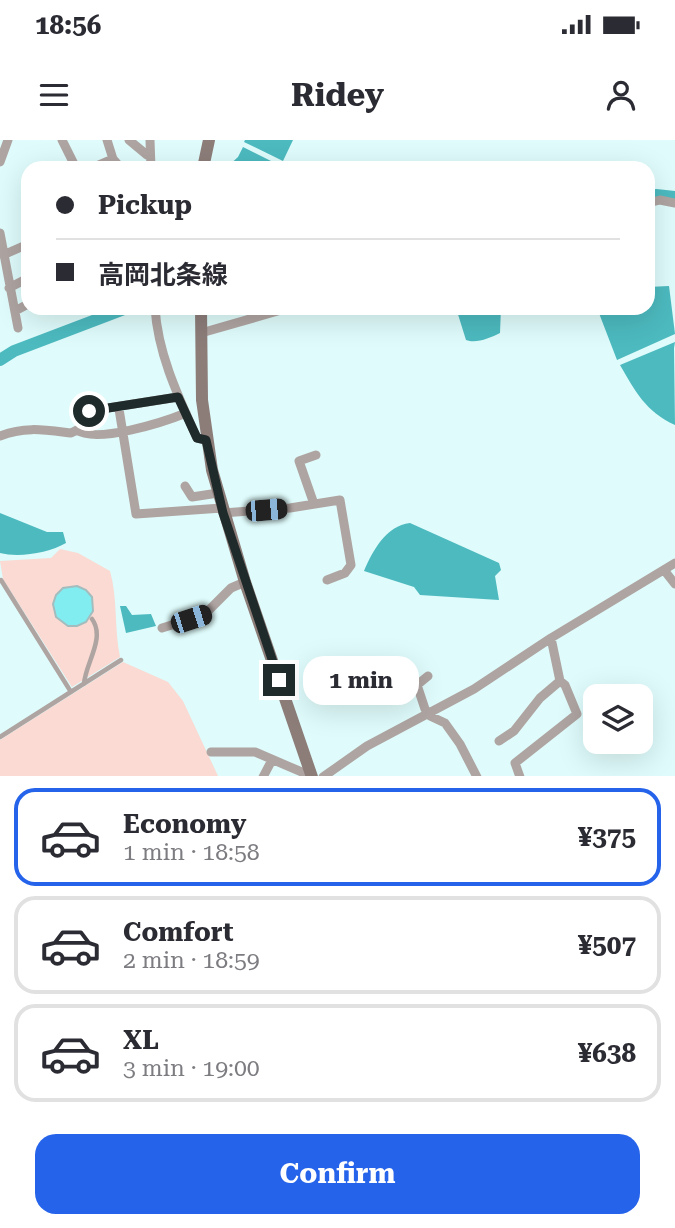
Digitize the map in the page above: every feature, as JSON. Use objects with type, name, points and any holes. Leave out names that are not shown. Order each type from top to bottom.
[{"type":"main road","points":[[204,161],[209,140]]},
{"type":"main road","points":[[201,315],[202,400],[206,440],[222,511],[312,774]]},
{"type":"street","points":[[0,162],[8,140]]},
{"type":"street","points":[[107,140],[113,159],[108,161]]},
{"type":"street","points":[[129,140],[150,155]]},
{"type":"street","points":[[150,140],[150,161]]},
{"type":"street","points":[[67,141],[74,161]]},
{"type":"street","points":[[655,201],[675,203]]},
{"type":"street","points":[[0,233],[18,328]]},
{"type":"street","points":[[3,256],[21,247]]},
{"type":"street","points":[[9,288],[21,282]]},
{"type":"street","points":[[15,310],[21,307]]},
{"type":"street","points":[[156,315],[164,358],[178,397],[197,438],[206,440]]},
{"type":"street","points":[[201,333],[264,315]]},
{"type":"street","points":[[0,436],[16,429],[71,433],[76,430],[81,415],[89,411],[119,409],[178,397]]},
{"type":"street","points":[[119,409],[136,514],[290,508],[340,500],[352,565],[345,573],[327,580]]},
{"type":"street","points":[[76,430],[83,435],[124,431],[186,413]]},
{"type":"street","points":[[314,503],[299,461],[316,455]]},
{"type":"street","points":[[185,486],[192,497],[218,493]]},
{"type":"street","points":[[327,776],[367,746],[474,689],[551,638],[675,563]]},
{"type":"street","points":[[664,570],[675,584]]},
{"type":"street","points":[[162,628],[204,615],[231,588],[245,582]]},
{"type":"street","points":[[520,776],[515,763],[576,714],[565,685],[560,681],[551,638]]},
{"type":"street","points":[[428,676],[417,685],[427,712],[445,723],[477,776]]},
{"type":"street","points":[[499,741],[514,731],[540,698],[560,681]]},
{"type":"street","points":[[211,752],[245,751],[312,774]]},
{"type":"street","points":[[263,776],[272,760]]},
{"type":"lane","points":[[1,580],[71,692]]},
{"type":"lane","points":[[84,684],[96,639],[97,628],[92,620]]},
{"type":"lane","points":[[0,737],[121,660]]},
{"type":"shaded area","points":[[60,549],[78,553],[110,571],[120,657],[72,687],[3,579],[0,561],[51,558]]},
{"type":"shaded area","points":[[123,662],[168,682],[183,701],[218,776],[0,776],[0,740]]},
{"type":"water","points":[[293,140],[283,161],[244,142]]},
{"type":"water","points":[[243,147],[271,161],[234,161]]},
{"type":"water","points":[[669,286],[675,334],[617,360],[600,315],[655,315],[655,287]]},
{"type":"water","points":[[458,315],[501,315],[500,333],[479,341],[466,340]]},
{"type":"water","points":[[675,342],[675,425],[649,407],[636,392],[620,365]]},
{"type":"water","points":[[0,513],[47,532],[63,532],[66,543],[34,554],[0,553]]},
{"type":"water","points":[[410,523],[499,563],[501,570],[495,576],[499,600],[420,595],[414,587],[364,571],[381,540],[394,529]]},
{"type":"water","points":[[120,606],[126,606],[132,615],[151,614],[156,626],[126,633]]},
{"type":"building","points":[[77,586],[92,597],[93,611],[86,622],[68,626],[56,617],[53,604],[56,595],[63,588]]},
{"type":"waterway","points":[[655,195],[675,197]]},
{"type":"waterway","points":[[0,360],[14,351],[109,315]]},
{"type":"route","points":[[89,411],[119,409],[178,397],[197,438],[206,440],[223,513],[279,680]]}]
